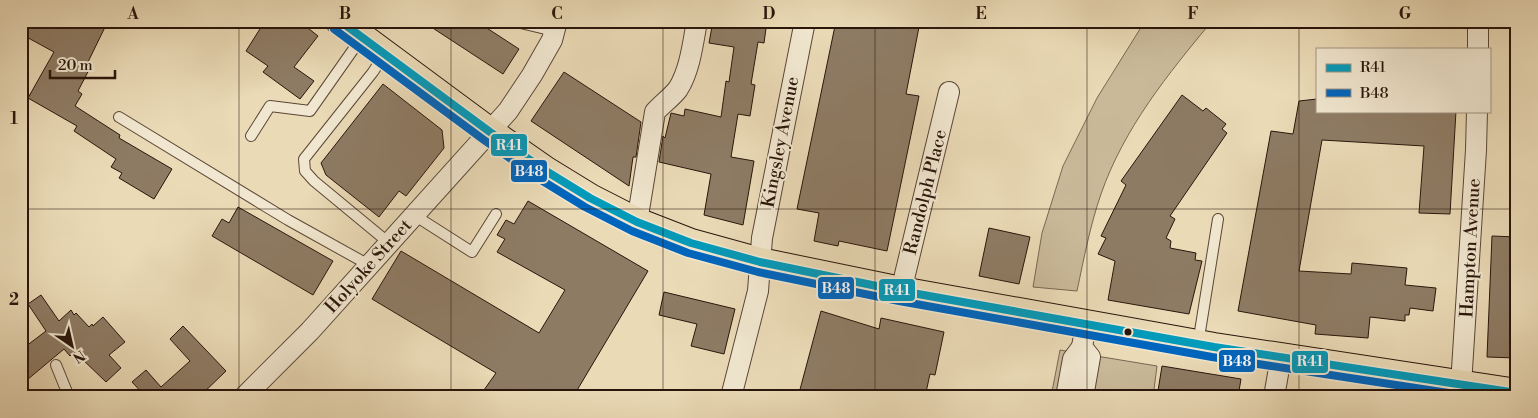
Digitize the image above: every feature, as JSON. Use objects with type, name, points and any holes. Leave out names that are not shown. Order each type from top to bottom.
[{"type":"main road","points":[[357,26],[384,54],[546,171],[590,198],[637,222],[691,243],[760,262],[901,291],[1084,336],[1198,344],[1517,393]]},
{"type":"street","points":[[637,222],[655,112],[665,100],[676,92],[683,80],[692,48],[696,21]]},
{"type":"street","name":"Kingsley Avenue","points":[[730,397],[758,291],[762,238],[804,21]]},
{"type":"street","points":[[1478,21],[1478,48]]},
{"type":"street","name":"Holyoke Street","points":[[244,397],[310,331],[508,111],[552,40],[556,26]]},
{"type":"street","name":"Randolph Place","points":[[901,291],[949,92]]},
{"type":"street","name":"Hampton Avenue","points":[[1461,385],[1476,150],[1476,112]]},
{"type":"street","points":[[1066,397],[1073,359],[1084,336]]},
{"type":"street","points":[[1083,397],[1090,358],[1084,336]]},
{"type":"street","points":[[1274,397],[1281,357]]},
{"type":"lane","points":[[512,21],[556,26]]},
{"type":"lane","points":[[251,136],[270,106],[310,111],[357,26]]},
{"type":"lane","points":[[384,54],[373,72],[304,159],[305,171],[314,181],[389,243]]},
{"type":"lane","points":[[118,117],[288,220],[369,265]]},
{"type":"lane","points":[[414,215],[472,252],[496,214]]},
{"type":"lane","points":[[1198,344],[1218,219]]},
{"type":"lane","points":[[56,365],[69,397]]},
{"type":"shaded area","points":[[1145,21],[1212,21],[1179,61],[1149,103],[1122,147],[1097,206],[1077,291],[1033,287],[1042,233],[1063,166],[1097,98]]},
{"type":"shaded area","points":[[1060,350],[1157,366],[1153,397],[1051,397]]},
{"type":"building","points":[[21,21],[108,21],[87,64],[91,66],[78,91],[82,94],[75,106],[120,135],[119,138],[172,169],[154,199],[119,178],[122,173],[111,167],[116,159],[74,131],[77,126],[28,98],[54,52],[21,34]]},
{"type":"building","points":[[265,21],[304,21],[304,25],[318,36],[294,67],[314,81],[300,99],[263,72],[268,66],[246,51]]},
{"type":"building","points":[[422,21],[476,21],[519,49],[503,74]]},
{"type":"building","points":[[713,21],[767,21],[764,43],[758,42],[751,84],[755,85],[750,116],[738,114],[731,157],[754,161],[743,225],[704,215],[711,174],[659,162],[663,136],[665,138],[671,113],[684,116],[685,109],[721,117],[726,81],[729,82],[734,47],[709,43]]},
{"type":"building","points":[[836,21],[889,21],[919,27],[906,94],[919,96],[887,251],[839,241],[838,246],[814,241],[819,213],[797,209]]},
{"type":"building","points":[[564,72],[641,122],[636,157],[633,157],[629,186],[531,121]]},
{"type":"building","points":[[383,84],[442,130],[444,148],[406,196],[399,191],[379,217],[326,175],[321,163]]},
{"type":"building","points":[[1182,95],[1203,111],[1206,108],[1226,124],[1222,129],[1227,133],[1170,216],[1175,219],[1166,238],[1171,241],[1170,248],[1196,253],[1195,260],[1202,261],[1189,314],[1108,300],[1115,261],[1098,254],[1106,238],[1101,236],[1126,185],[1121,181]]},
{"type":"building","points":[[1316,99],[1316,112],[1456,112],[1450,214],[1419,213],[1424,146],[1322,140],[1299,271],[1351,274],[1352,263],[1407,268],[1405,285],[1436,288],[1433,311],[1410,308],[1409,315],[1405,315],[1405,321],[1370,317],[1368,338],[1315,334],[1316,325],[1238,311],[1271,131],[1293,134],[1299,101]]},
{"type":"building","points":[[528,201],[648,271],[573,397],[479,397],[496,373],[372,299],[401,251],[539,333],[565,290],[497,252],[505,239],[497,235],[506,220],[514,224]]},
{"type":"building","points":[[238,207],[333,261],[313,295],[212,236],[222,219],[229,223]]},
{"type":"building","points":[[989,228],[1030,237],[1019,284],[979,276]]},
{"type":"building","points":[[1492,236],[1517,237],[1517,358],[1487,357]]},
{"type":"building","points":[[664,292],[735,309],[724,354],[691,346],[697,324],[659,315]]},
{"type":"building","points":[[41,295],[59,321],[71,310],[74,315],[76,313],[89,327],[92,324],[93,326],[103,317],[125,342],[109,355],[121,368],[106,382],[74,352],[70,356],[64,349],[21,385],[21,350],[46,331],[28,304]]},
{"type":"building","points":[[821,311],[879,329],[881,318],[944,332],[935,375],[930,374],[925,397],[798,397]]},
{"type":"building","points":[[183,326],[226,371],[199,397],[146,397],[132,382],[146,370],[161,387],[190,361],[170,339]]},
{"type":"building","points":[[1162,366],[1241,379],[1238,397],[1157,397]]},
{"type":"transit line","name":"R41","points":[[340,21],[546,171],[590,198],[637,222],[691,243],[760,262],[901,291],[1214,347],[1517,393]]},
{"type":"transit line","name":"B48","points":[[334,29],[541,180],[585,207],[632,231],[688,253],[758,272],[899,301],[1212,357],[1475,397]]}]
